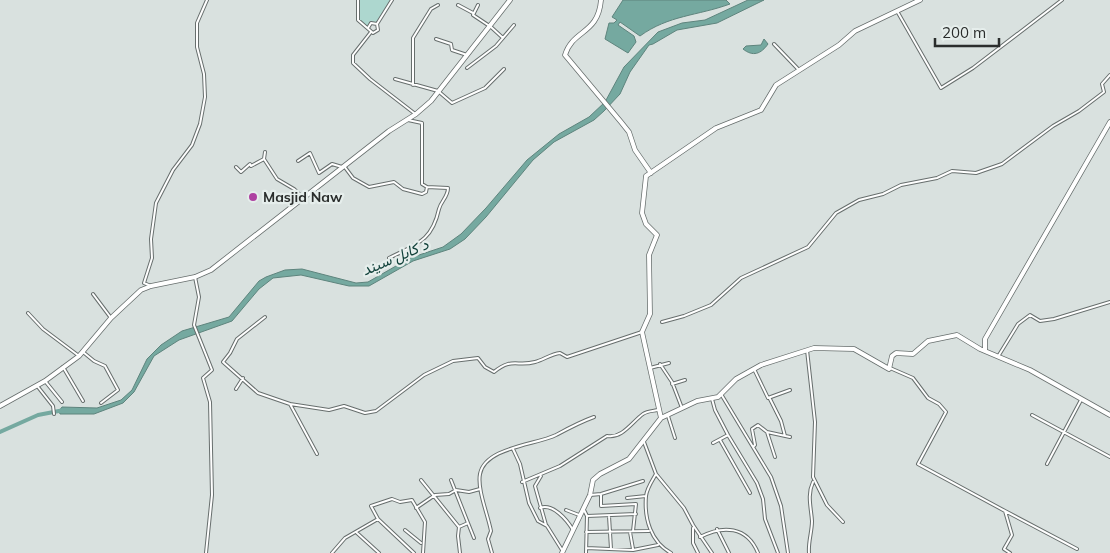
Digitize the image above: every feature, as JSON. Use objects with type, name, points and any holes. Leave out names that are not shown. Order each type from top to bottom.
[{"type":"main road","points":[[0,406],[45,381],[80,356],[111,318],[141,290],[151,286],[195,278],[224,262],[389,131],[416,114],[438,91],[491,27],[510,0]]},
{"type":"main road","points":[[601,0],[598,18],[588,30],[572,42],[566,56],[605,100],[629,132],[634,150],[651,173]]},
{"type":"main road","points":[[563,552],[584,510],[593,480],[600,474],[629,459],[661,418],[661,409],[648,368],[642,332],[650,314],[649,256],[657,238],[646,224],[642,213],[646,178],[716,128],[760,110],[776,85],[839,45],[867,24],[920,0]]},
{"type":"main road","points":[[985,350],[985,338],[1110,122]]},
{"type":"main road","points":[[985,344],[1110,127]]},
{"type":"main road","points":[[661,418],[705,398],[712,399],[721,394],[736,379],[754,368],[807,350],[824,346],[854,349],[874,362],[890,368],[892,356],[896,353],[913,354],[928,341],[952,334],[999,355],[1110,415]]},
{"type":"street","points":[[151,286],[144,283],[152,258],[151,239],[156,203],[169,177],[192,145],[202,113],[204,86],[197,47],[197,23],[207,0]]},
{"type":"street","points":[[358,0],[358,20],[371,32]]},
{"type":"street","points":[[392,0],[377,24],[377,31],[371,32],[353,56],[353,63],[370,79],[416,114]]},
{"type":"street","points":[[897,11],[941,88],[972,68],[1062,0]]},
{"type":"street","points":[[458,5],[474,13]]},
{"type":"street","points":[[478,5],[473,16],[491,27],[503,38]]},
{"type":"street","points":[[413,85],[413,38],[431,9],[438,6]]},
{"type":"street","points":[[368,28],[371,23],[377,24]]},
{"type":"street","points":[[467,68],[503,38],[514,25]]},
{"type":"street","points":[[436,39],[450,44],[452,50],[467,55]]},
{"type":"street","points":[[774,44],[798,70]]},
{"type":"street","points":[[395,79],[438,91],[453,103],[485,88],[504,69]]},
{"type":"street","points":[[662,322],[684,316],[711,305],[741,278],[808,247],[836,213],[859,200],[883,194],[901,185],[937,178],[952,171],[976,172],[1002,164],[1053,126],[1098,98],[1104,92],[1102,84],[1110,75]]},
{"type":"street","points":[[389,258],[428,236],[436,226],[439,211],[448,193],[448,188],[427,187],[422,184],[422,123],[408,120]]},
{"type":"street","points":[[236,167],[241,172],[250,164],[251,166],[264,159],[266,152]]},
{"type":"street","points":[[298,161],[310,153],[319,173],[332,164],[343,167],[353,178],[369,188],[394,182],[403,189],[422,194],[425,193],[427,187]]},
{"type":"street","points":[[264,159],[277,179],[294,189],[304,199]]},
{"type":"street","points":[[195,278],[199,297],[194,325],[212,370],[203,378],[210,402],[212,495],[206,553]]},
{"type":"street","points":[[93,294],[111,318]]},
{"type":"street","points":[[999,355],[1018,324],[1030,315],[1040,321],[1110,302]]},
{"type":"street","points":[[28,313],[43,329],[80,356]]},
{"type":"street","points":[[265,318],[237,339],[230,354],[223,362],[258,393],[290,404],[321,409],[344,406],[362,412],[376,411],[413,381],[453,361],[476,358],[480,360],[485,368],[494,372],[504,364],[535,362],[560,353],[567,357],[642,332]]},
{"type":"street","points":[[807,350],[815,422],[814,480],[810,496],[812,523],[808,541],[809,553]]},
{"type":"street","points":[[83,352],[94,361],[105,366],[118,390],[101,403]]},
{"type":"street","points":[[648,368],[669,362]]},
{"type":"street","points":[[660,364],[672,384],[682,408]]},
{"type":"street","points":[[63,368],[83,401]]},
{"type":"street","points":[[754,368],[781,421],[785,436]]},
{"type":"street","points":[[890,368],[913,378],[928,398],[939,404],[946,412],[918,464],[1077,549]]},
{"type":"street","points":[[236,389],[243,378]]},
{"type":"street","points":[[672,384],[685,380]]},
{"type":"street","points":[[45,381],[62,402]]},
{"type":"street","points":[[37,386],[53,406],[54,414]]},
{"type":"street","points":[[770,399],[790,390]]},
{"type":"street","points":[[721,394],[771,477],[780,501],[788,553]]},
{"type":"street","points":[[712,399],[715,410],[763,499],[765,519],[778,553]]},
{"type":"street","points":[[1047,464],[1082,399]]},
{"type":"street","points":[[290,404],[317,454]]},
{"type":"street","points":[[522,482],[543,474],[607,436],[611,437],[625,432],[645,413],[661,409]]},
{"type":"street","points":[[1032,415],[1110,457]]},
{"type":"street","points":[[668,416],[675,438]]},
{"type":"street","points":[[492,553],[488,539],[491,531],[489,517],[480,489],[479,477],[484,465],[499,453],[555,435],[574,424],[594,417]]},
{"type":"street","points":[[753,446],[755,445],[752,429],[758,425],[767,432],[790,437]]},
{"type":"street","points":[[767,432],[774,456]]},
{"type":"street","points":[[713,443],[728,435]]},
{"type":"street","points":[[720,440],[750,493]]},
{"type":"street","points":[[644,441],[656,474],[684,508],[700,537],[712,553]]},
{"type":"street","points":[[512,449],[520,464],[522,482],[529,503],[538,521],[547,526]]},
{"type":"street","points":[[543,474],[535,486],[540,508],[547,526],[563,552]]},
{"type":"street","points":[[656,474],[646,496],[649,530],[659,545],[671,553]]},
{"type":"street","points":[[421,480],[459,527],[460,553]]},
{"type":"street","points":[[451,480],[474,538]]},
{"type":"street","points":[[814,480],[832,513],[843,522]]},
{"type":"street","points":[[590,495],[601,494],[643,481]]},
{"type":"street","points":[[416,508],[435,495],[449,494],[456,490],[470,492],[480,489]]},
{"type":"street","points":[[601,494],[602,506],[636,504],[632,532],[633,550]]},
{"type":"street","points":[[627,498],[646,496]]},
{"type":"street","points":[[414,553],[378,518],[371,506],[392,499],[400,502],[412,500],[424,522],[423,553]]},
{"type":"street","points":[[540,508],[548,507],[561,515],[574,532]]},
{"type":"street","points":[[566,510],[581,516]]},
{"type":"street","points":[[584,510],[587,516],[586,553]]},
{"type":"street","points":[[1005,511],[1012,535],[1004,550],[1010,553]]},
{"type":"street","points":[[587,516],[636,514]]},
{"type":"street","points":[[609,516],[611,549]]},
{"type":"street","points":[[332,553],[339,542],[378,518]]},
{"type":"street","points":[[459,527],[468,524]]},
{"type":"street","points":[[693,525],[693,543],[698,553]]},
{"type":"street","points":[[700,537],[717,529],[730,529],[744,535],[758,553]]},
{"type":"street","points":[[717,529],[729,553]]},
{"type":"street","points":[[405,530],[422,544]]},
{"type":"street","points":[[586,532],[649,530]]},
{"type":"street","points":[[356,532],[379,553]]},
{"type":"street","points":[[586,548],[633,550],[659,545]]},
{"type":"shaded area","points":[[358,0],[392,0],[377,24],[371,23],[368,28],[358,20]]},
{"type":"shaded area","points":[[623,0],[726,0],[730,4],[673,20],[640,36],[620,22],[618,25],[634,36],[636,42],[628,53],[605,39],[609,23],[614,23],[617,20],[612,17]]},
{"type":"shaded area","points":[[748,0],[764,0],[717,23],[677,30],[649,45],[630,72],[620,94],[604,111],[594,120],[554,142],[533,160],[486,217],[465,239],[450,249],[413,261],[369,286],[349,286],[301,275],[273,278],[259,289],[232,321],[179,340],[154,356],[134,392],[123,403],[94,414],[60,414],[59,411],[62,407],[97,408],[121,400],[132,390],[147,359],[161,345],[182,331],[229,317],[259,281],[266,277],[285,270],[302,269],[356,283],[368,282],[410,258],[443,247],[461,234],[527,160],[559,134],[589,117],[605,102],[624,67],[658,32],[682,23],[705,20]]},
{"type":"shaded area","points":[[764,39],[768,44],[760,52],[753,54],[743,49],[746,46],[761,45]]},
{"type":"waterway","name":"د کابل سيند","points":[[0,432],[38,415],[64,410]]},
{"type":"place","name":"Masjid Naw","points":[[253,197]]}]
